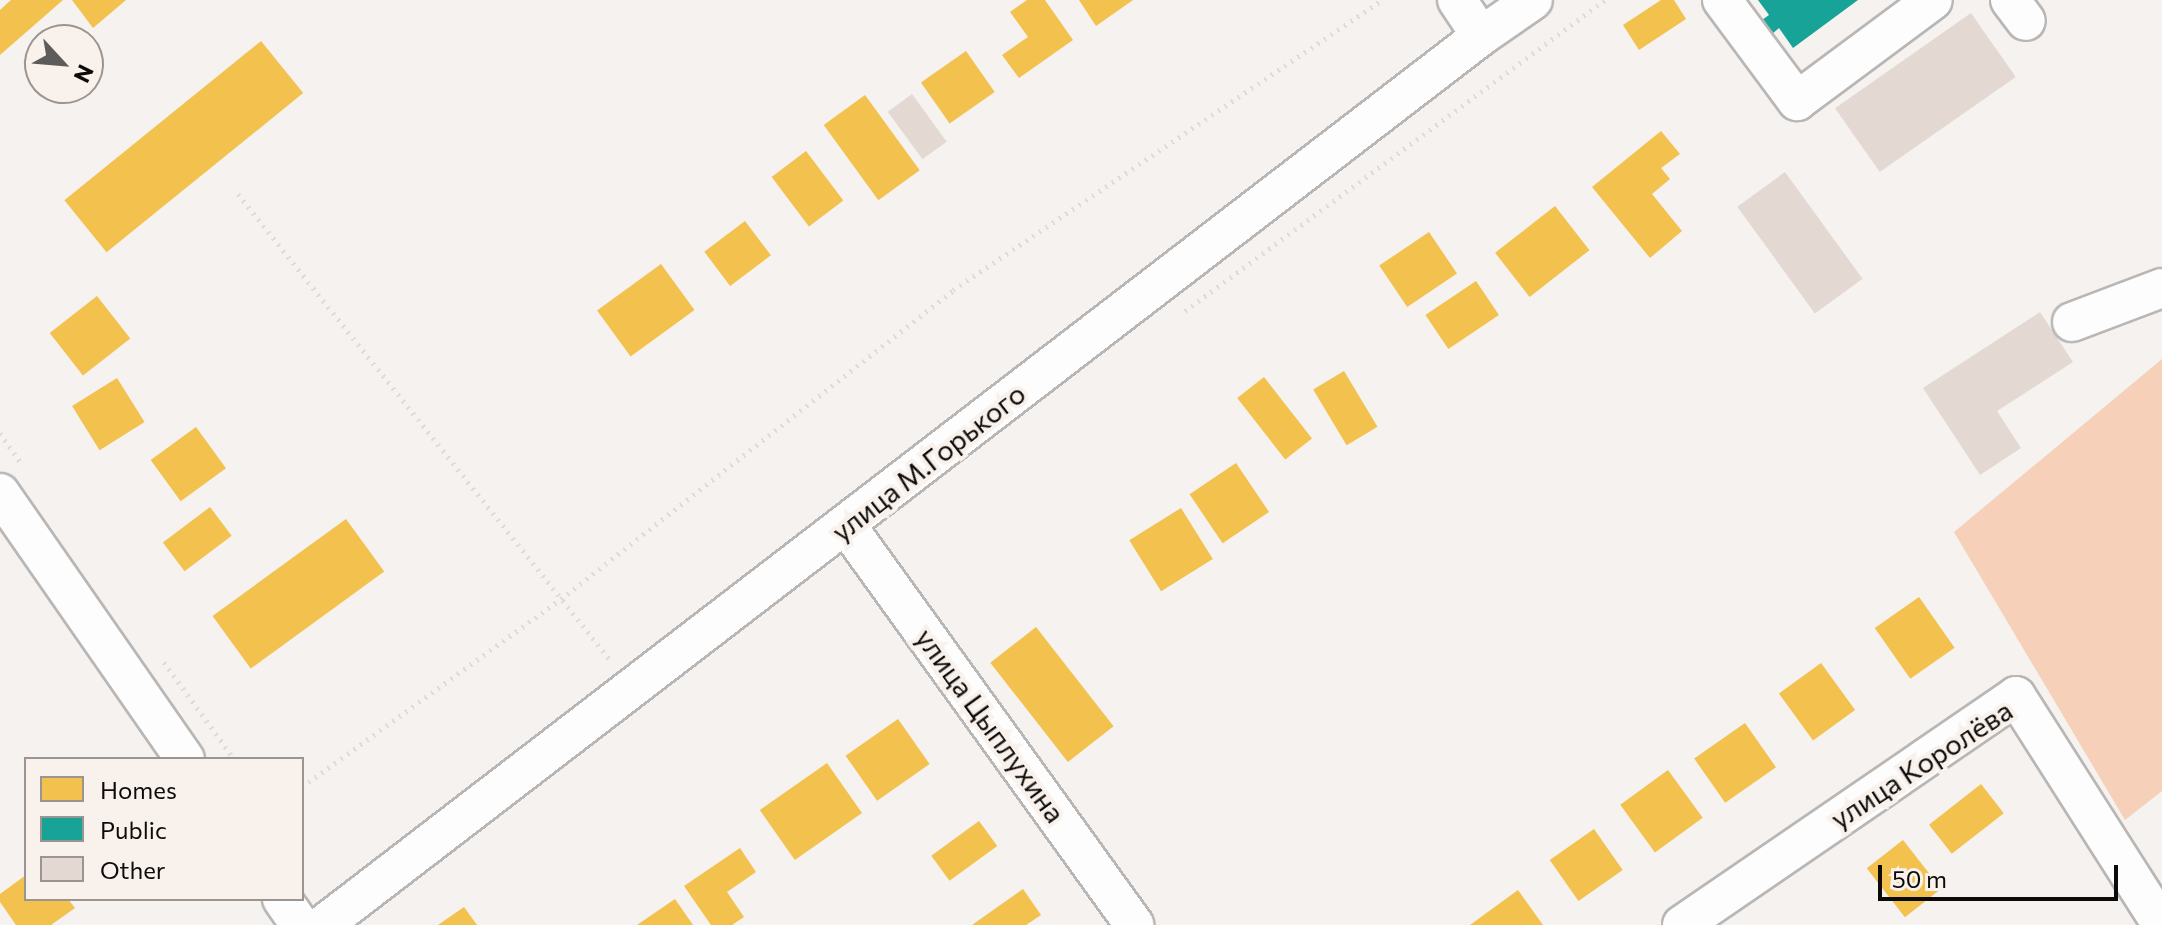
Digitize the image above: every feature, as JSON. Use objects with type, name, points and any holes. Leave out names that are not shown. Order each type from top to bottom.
[{"type":"street","points":[[1457,0],[1481,36]]},
{"type":"street","name":"улица М.Горького","points":[[323,925],[1481,36],[1533,0]]},
{"type":"street","points":[[1722,0],[1797,101],[1933,0]]},
{"type":"street","points":[[2072,322],[2162,288]]},
{"type":"street","points":[[0,493],[184,757]]},
{"type":"street","name":"улица Цыплухина","points":[[846,525],[1135,925]]},
{"type":"street","name":"улица Королёва","points":[[1682,925],[2016,696],[2162,925]]},
{"type":"street","points":[[283,901],[300,925]]},
{"type":"path","points":[[304,786],[561,599],[953,290],[1382,0]]},
{"type":"path","points":[[238,194],[633,688]]},
{"type":"shaded area","points":[[2162,359],[2162,791],[2125,820],[1954,532]]},
{"type":"building: Homes","points":[[11,0],[63,0],[36,24],[24,24],[24,34],[0,55],[0,10]]},
{"type":"building: Homes","points":[[72,0],[126,0],[98,24],[90,24]]},
{"type":"building: Homes","points":[[1027,0],[1045,0],[1073,40],[1019,78],[1002,55],[1028,37],[1010,12]]},
{"type":"building: Homes","points":[[1079,0],[1133,0],[1096,26]]},
{"type":"building: Homes","points":[[1661,0],[1674,0],[1686,19],[1639,50],[1623,25]]},
{"type":"building: Homes","points":[[261,41],[303,93],[107,252],[64,200]]},
{"type":"building: Homes","points":[[966,51],[995,92],[950,124],[921,83]]},
{"type":"building: Homes","points":[[865,95],[920,170],[878,200],[824,125]]},
{"type":"building: Homes","points":[[1661,131],[1680,154],[1661,168],[1670,179],[1652,194],[1682,231],[1650,258],[1592,187]]},
{"type":"building: Homes","points":[[806,151],[843,201],[809,226],[772,177]]},
{"type":"building: Homes","points":[[1555,206],[1589,250],[1530,297],[1495,253]]},
{"type":"building: Homes","points":[[745,221],[771,255],[730,286],[704,252]]},
{"type":"building: Homes","points":[[1429,232],[1457,273],[1407,307],[1379,266]]},
{"type":"building: Homes","points":[[661,264],[695,310],[631,357],[597,310]]},
{"type":"building: Homes","points":[[1476,281],[1499,315],[1448,349],[1425,315]]},
{"type":"building: Homes","points":[[97,296],[130,339],[83,375],[50,333]]},
{"type":"building: Homes","points":[[1344,371],[1377,427],[1347,445],[1313,390]]},
{"type":"building: Homes","points":[[1264,377],[1312,438],[1285,459],[1237,398]]},
{"type":"building: Homes","points":[[117,378],[145,422],[100,450],[72,406]]},
{"type":"building: Homes","points":[[196,427],[226,468],[181,501],[151,460]]},
{"type":"building: Homes","points":[[1236,463],[1269,512],[1223,543],[1190,494]]},
{"type":"building: Homes","points":[[210,507],[232,536],[185,571],[163,543]]},
{"type":"building: Homes","points":[[1181,508],[1213,559],[1161,591],[1129,540]]},
{"type":"building: Homes","points":[[346,519],[384,572],[251,669],[213,616]]},
{"type":"building: Homes","points":[[1919,597],[1955,648],[1910,679],[1875,628]]},
{"type":"building: Homes","points":[[1036,627],[1114,726],[1068,762],[990,663]]},
{"type":"building: Homes","points":[[1821,663],[1855,710],[1813,740],[1779,694]]},
{"type":"building: Homes","points":[[898,719],[930,764],[877,801],[846,756]]},
{"type":"building: Homes","points":[[1745,723],[1776,767],[1725,803],[1694,759]]},
{"type":"building: Homes","points":[[827,763],[862,813],[795,860],[760,810]]},
{"type":"building: Homes","points":[[1668,770],[1703,818],[1655,852],[1620,805]]},
{"type":"building: Homes","points":[[1981,784],[2004,813],[1952,854],[1929,825]]},
{"type":"building: Homes","points":[[979,821],[997,846],[949,881],[931,856]]},
{"type":"building: Homes","points":[[1594,829],[1623,870],[1578,901],[1550,860]]},
{"type":"building: Homes","points":[[1903,840],[1941,889],[1905,917],[1867,868]]},
{"type":"building: Homes","points":[[740,848],[756,872],[727,892],[744,917],[732,925],[711,925],[684,886]]},
{"type":"building: Homes","points":[[24,876],[24,901],[70,901],[75,908],[51,925],[16,925],[0,902],[0,894]]},
{"type":"building: Homes","points":[[1023,889],[1041,915],[1026,925],[972,925]]},
{"type":"building: Homes","points":[[1518,890],[1543,925],[1470,925]]},
{"type":"building: Homes","points":[[675,899],[693,925],[637,925]]},
{"type":"building: Homes","points":[[464,907],[477,925],[438,925]]},
{"type":"building: Public","points":[[1758,0],[1858,0],[1793,48],[1779,28],[1772,34],[1762,20],[1769,15]]},
{"type":"building: Other","points":[[1971,13],[2016,77],[1880,172],[1835,108]]},
{"type":"building: Other","points":[[912,94],[947,142],[922,159],[888,112]]},
{"type":"building: Other","points":[[1785,172],[1863,279],[1815,313],[1737,207]]},
{"type":"building: Other","points":[[2040,312],[2073,362],[1997,411],[2021,448],[1980,475],[1923,388]]}]
